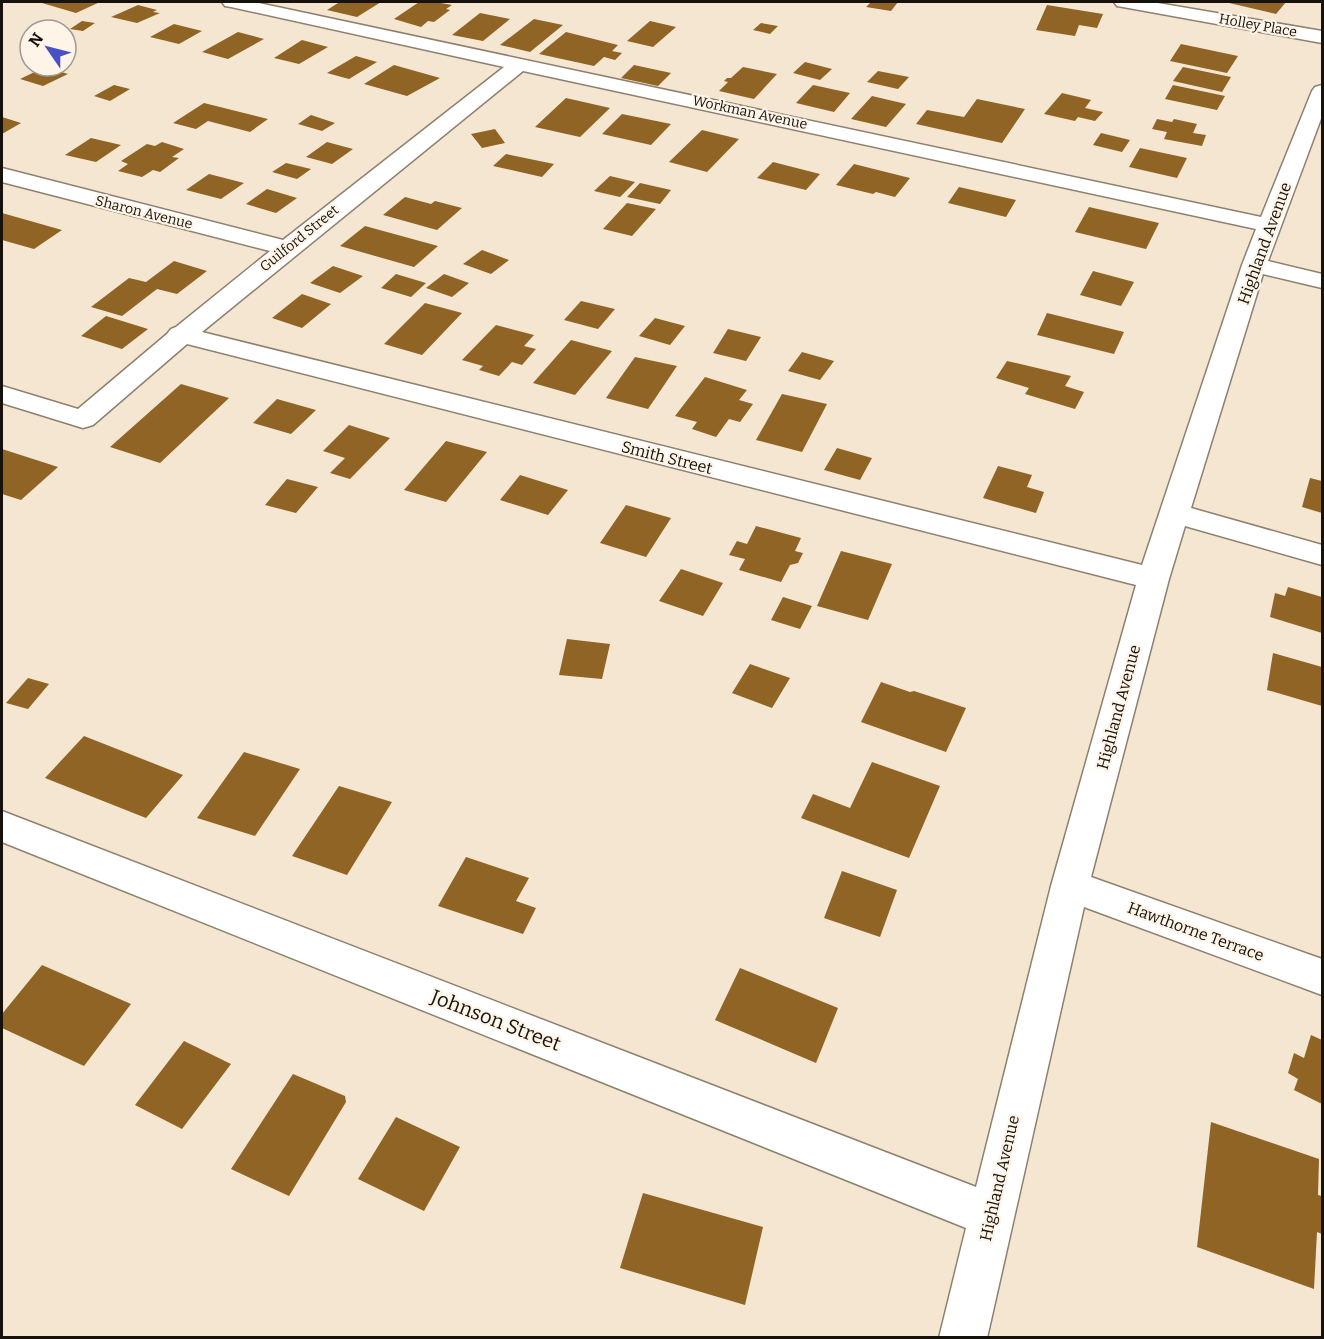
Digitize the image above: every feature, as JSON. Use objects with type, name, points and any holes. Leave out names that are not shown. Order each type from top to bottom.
[{"type":"street","name":"Workman Avenue","points":[[231,2],[1268,225]]},
{"type":"street","name":"Holley Place","points":[[1123,2],[1323,37]]},
{"type":"street","name":"Guilford Street","points":[[2,394],[82,419],[180,334],[520,63]]},
{"type":"street","name":"Highland Avenue","points":[[963,1338],[990,1215],[1070,886],[1153,579],[1268,225],[1321,99]]},
{"type":"street","name":"Sharon Avenue","points":[[2,175],[286,248]]},
{"type":"street","points":[[1254,265],[1323,281]]},
{"type":"street","name":"Smith Street","points":[[180,334],[1153,579]]},
{"type":"street","points":[[1175,513],[1323,555]]},
{"type":"street","name":"Johnson Street","points":[[2,825],[990,1215]]},
{"type":"street","name":"Hawthorne Terrace","points":[[1070,886],[1323,977]]},
{"type":"building","points":[[100,2],[76,13],[42,3]]},
{"type":"building","points":[[333,2],[381,2],[357,17],[327,10],[338,3]]},
{"type":"building","points":[[419,2],[452,5],[446,9],[450,10],[434,22],[428,21],[421,27],[394,19]]},
{"type":"building","points":[[871,2],[898,2],[891,11],[866,7]]},
{"type":"building","points":[[1225,2],[1286,2],[1276,14]]},
{"type":"building","points":[[138,5],[160,13],[137,23],[111,17]]},
{"type":"building","points":[[1047,5],[1103,14],[1097,28],[1079,25],[1075,36],[1036,30]]},
{"type":"building","points":[[480,13],[510,19],[483,41],[452,35]]},
{"type":"building","points":[[534,19],[563,25],[530,52],[500,45]]},
{"type":"building","points":[[82,21],[95,23],[83,31],[78,30],[78,24]]},
{"type":"building","points":[[650,21],[676,27],[653,47],[627,41]]},
{"type":"building","points":[[761,23],[778,26],[770,34],[753,30]]},
{"type":"building","points":[[174,24],[202,31],[179,44],[150,37]]},
{"type":"building","points":[[238,32],[264,39],[228,59],[202,52]]},
{"type":"building","points":[[566,32],[618,45],[612,51],[622,53],[615,60],[604,57],[594,66],[539,54]]},
{"type":"building","points":[[302,40],[328,47],[299,64],[274,58]]},
{"type":"building","points":[[1181,44],[1238,56],[1227,73],[1170,61]]},
{"type":"building","points":[[356,56],[377,62],[349,79],[327,73]]},
{"type":"building","points":[[805,62],[832,69],[820,80],[793,73]]},
{"type":"building","points":[[394,65],[440,78],[407,96],[364,84]]},
{"type":"building","points":[[634,65],[671,73],[658,86],[621,78]]},
{"type":"building","points":[[743,67],[777,74],[754,99],[719,91],[728,82],[724,81],[727,78],[731,78]]},
{"type":"building","points":[[1183,67],[1231,77],[1222,92],[1173,81]]},
{"type":"building","points":[[878,71],[909,77],[898,89],[867,82]]},
{"type":"building","points":[[22,78],[60,78],[43,86],[20,79]]},
{"type":"building","points":[[114,85],[130,89],[110,101],[94,96]]},
{"type":"building","points":[[813,85],[850,93],[834,112],[796,103]]},
{"type":"building","points":[[1173,85],[1225,96],[1217,110],[1165,99]]},
{"type":"building","points":[[1062,93],[1091,100],[1085,108],[1103,112],[1095,121],[1078,117],[1075,121],[1044,114]]},
{"type":"building","points":[[872,96],[906,104],[886,127],[851,119]]},
{"type":"building","points":[[566,98],[610,108],[580,137],[535,127]]},
{"type":"building","points":[[977,99],[1025,109],[1002,143],[916,124],[927,110],[964,117]]},
{"type":"building","points":[[204,103],[268,119],[250,132],[208,121],[196,129],[173,123]]},
{"type":"building","points":[[622,114],[671,124],[651,145],[602,134]]},
{"type":"building","points":[[311,115],[335,123],[322,131],[298,124]]},
{"type":"building","points":[[2,117],[21,123],[2,134]]},
{"type":"building","points":[[1157,119],[1172,122],[1174,119],[1197,124],[1193,133],[1206,135],[1202,146],[1164,139],[1167,132],[1152,129]]},
{"type":"building","points":[[495,129],[505,143],[482,148],[471,134]]},
{"type":"building","points":[[702,130],[739,139],[707,172],[669,162]]},
{"type":"building","points":[[1101,133],[1130,140],[1122,152],[1093,145]]},
{"type":"building","points":[[91,138],[121,145],[96,162],[65,155]]},
{"type":"building","points":[[162,142],[184,149],[172,157],[179,158],[160,172],[153,170],[142,177],[118,171],[128,164],[121,161],[147,144],[155,146]]},
{"type":"building","points":[[327,142],[353,149],[332,164],[306,157]]},
{"type":"building","points":[[1140,148],[1187,158],[1177,178],[1129,167]]},
{"type":"building","points":[[506,154],[554,164],[542,177],[493,166]]},
{"type":"building","points":[[773,162],[820,174],[806,190],[757,178]]},
{"type":"building","points":[[286,163],[311,169],[297,179],[272,172]]},
{"type":"building","points":[[854,164],[910,178],[895,197],[836,185]]},
{"type":"building","points":[[209,174],[244,183],[221,199],[186,190]]},
{"type":"building","points":[[610,176],[635,182],[620,197],[594,191]]},
{"type":"building","points":[[640,183],[671,190],[660,204],[627,197]]},
{"type":"building","points":[[959,187],[1016,200],[1006,217],[948,203]]},
{"type":"building","points":[[267,189],[297,198],[276,213],[246,204]]},
{"type":"building","points":[[405,197],[431,204],[435,201],[462,208],[437,230],[383,215]]},
{"type":"building","points":[[627,203],[656,209],[632,236],[603,229]]},
{"type":"building","points":[[1089,207],[1159,223],[1146,249],[1075,232]]},
{"type":"building","points":[[2,213],[62,230],[34,249],[2,240]]},
{"type":"building","points":[[365,226],[438,246],[414,267],[340,246]]},
{"type":"building","points":[[482,250],[509,260],[491,274],[463,264]]},
{"type":"building","points":[[174,261],[207,271],[177,294],[157,289],[122,316],[91,307],[129,278],[146,282]]},
{"type":"building","points":[[333,266],[363,276],[340,293],[310,283]]},
{"type":"building","points":[[1093,271],[1134,282],[1121,306],[1080,295]]},
{"type":"building","points":[[396,274],[426,283],[411,297],[381,288]]},
{"type":"building","points":[[444,274],[469,283],[452,297],[426,288]]},
{"type":"building","points":[[302,294],[331,304],[302,328],[272,318]]},
{"type":"building","points":[[581,301],[615,309],[598,329],[564,320]]},
{"type":"building","points":[[425,303],[462,313],[422,355],[384,344]]},
{"type":"building","points":[[1047,313],[1124,332],[1114,354],[1037,335]]},
{"type":"building","points":[[106,316],[148,329],[122,349],[81,336]]},
{"type":"building","points":[[655,318],[685,326],[670,345],[639,336]]},
{"type":"building","points":[[496,325],[534,335],[524,346],[536,349],[522,365],[512,362],[499,376],[479,370],[483,366],[462,360]]},
{"type":"building","points":[[728,329],[761,337],[746,361],[713,353]]},
{"type":"building","points":[[571,340],[612,351],[575,395],[533,383]]},
{"type":"building","points":[[802,352],[834,361],[820,380],[788,371]]},
{"type":"building","points":[[635,357],[677,366],[648,409],[606,398]]},
{"type":"building","points":[[1007,361],[1071,376],[1065,386],[1084,392],[1075,409],[1025,394],[1029,388],[996,378]]},
{"type":"building","points":[[705,377],[747,390],[739,400],[753,404],[740,422],[729,419],[716,437],[692,429],[697,422],[675,416]]},
{"type":"building","points":[[181,384],[229,398],[160,463],[110,447]]},
{"type":"building","points":[[782,394],[827,404],[802,452],[756,440]]},
{"type":"building","points":[[277,399],[316,410],[291,434],[253,423]]},
{"type":"building","points":[[349,425],[390,438],[350,479],[330,473],[345,458],[323,451]]},
{"type":"building","points":[[446,441],[487,452],[446,502],[404,490]]},
{"type":"building","points":[[837,448],[872,458],[860,480],[824,470]]},
{"type":"building","points":[[2,449],[58,467],[21,500],[2,494]]},
{"type":"building","points":[[998,466],[1032,475],[1027,487],[1044,492],[1036,513],[983,498]]},
{"type":"building","points":[[520,475],[568,490],[548,515],[500,500]]},
{"type":"building","points":[[1310,478],[1322,481],[1322,513],[1302,507]]},
{"type":"building","points":[[287,479],[318,487],[296,513],[265,505]]},
{"type":"building","points":[[626,505],[671,518],[646,557],[600,543]]},
{"type":"building","points":[[756,526],[801,538],[795,551],[803,553],[798,563],[790,565],[781,582],[739,570],[745,559],[729,555],[737,541],[747,544]]},
{"type":"building","points":[[841,551],[892,564],[868,620],[817,606]]},
{"type":"building","points":[[681,569],[723,583],[703,616],[659,601]]},
{"type":"building","points":[[1288,587],[1322,597],[1322,633],[1270,617],[1275,593],[1285,596]]},
{"type":"building","points":[[783,597],[812,606],[800,629],[771,620]]},
{"type":"building","points":[[567,639],[610,644],[602,679],[559,675]]},
{"type":"building","points":[[1273,653],[1322,667],[1322,706],[1267,690]]},
{"type":"building","points":[[750,664],[790,678],[772,708],[732,693]]},
{"type":"building","points":[[28,678],[49,684],[28,709],[6,703]]},
{"type":"building","points":[[881,682],[966,708],[946,752],[861,722]]},
{"type":"building","points":[[84,736],[183,775],[146,818],[45,778]]},
{"type":"building","points":[[244,752],[300,769],[255,836],[197,818]]},
{"type":"building","points":[[872,762],[940,786],[909,858],[801,818],[813,794],[850,808]]},
{"type":"building","points":[[339,786],[392,802],[347,875],[292,856]]},
{"type":"building","points":[[466,857],[529,878],[516,901],[536,908],[523,934],[438,906]]},
{"type":"building","points":[[842,871],[897,890],[880,937],[824,918]]},
{"type":"building","points":[[42,965],[131,1004],[84,1066],[2,1028],[2,1014]]},
{"type":"building","points":[[740,968],[838,1008],[816,1063],[715,1020]]},
{"type":"building","points":[[1311,1035],[1322,1040],[1322,1104],[1294,1090],[1298,1079],[1288,1073],[1294,1053],[1304,1058]]},
{"type":"building","points":[[184,1041],[231,1064],[182,1129],[135,1105]]},
{"type":"building","points":[[293,1074],[345,1096],[346,1102],[289,1196],[231,1169]]},
{"type":"building","points":[[396,1117],[460,1147],[424,1211],[358,1179]]},
{"type":"building","points":[[1211,1122],[1319,1159],[1318,1195],[1322,1196],[1322,1234],[1317,1232],[1314,1289],[1197,1247]]},
{"type":"building","points":[[643,1193],[763,1227],[745,1305],[620,1268]]}]
